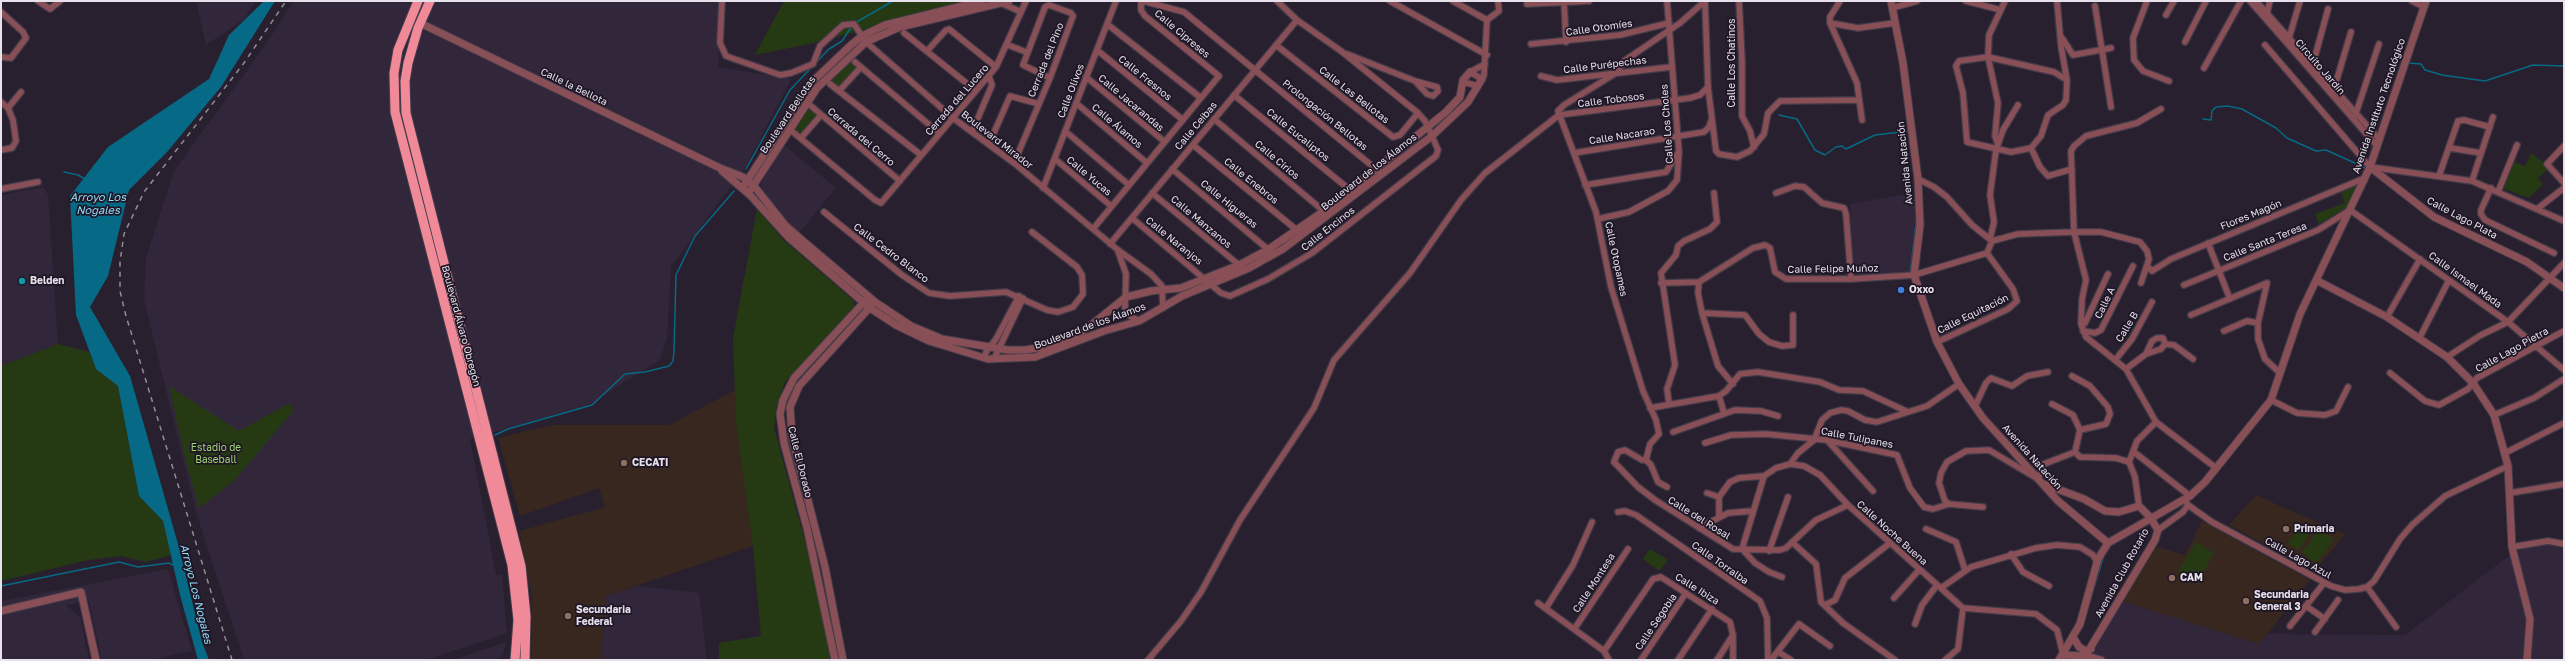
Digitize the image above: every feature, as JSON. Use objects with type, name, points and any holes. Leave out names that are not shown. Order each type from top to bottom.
[{"type":"highway","name":"Boulevard Álvaro Obregón","points":[[418,1],[398,50],[394,73],[395,112],[512,565],[518,620],[515,660]]},
{"type":"highway","name":"Boulevard Álvaro Obregón","points":[[430,1],[420,23],[406,75],[406,113],[521,566],[526,616],[525,660]]},
{"type":"street","points":[[38,1],[50,9],[60,1]]},
{"type":"street","name":"Boulevard Mirador","points":[[722,1],[720,43],[726,56],[780,75],[791,73],[813,64],[820,46],[843,25],[854,24],[864,39],[953,118],[1014,163],[1110,244],[1151,274],[1163,290]]},
{"type":"street","name":"Boulevard Bellotas","points":[[748,193],[754,186],[821,78],[864,39],[982,1]]},
{"type":"street","name":"Boulevard Bellotas","points":[[946,12],[1009,1]]},
{"type":"street","name":"Cerrada del Lucero","points":[[801,138],[875,200],[881,202],[885,200],[939,133],[996,67],[1008,45],[1026,1]]},
{"type":"street","name":"Calle Olivos","points":[[1043,188],[1116,1]]},
{"type":"street","points":[[1142,1],[1184,12],[1255,70]]},
{"type":"street","name":"Calle Cipreses","points":[[1142,1],[1141,10],[1145,16],[1219,76],[1201,98]]},
{"type":"street","points":[[1277,1],[1297,20],[1342,51],[1415,81]]},
{"type":"street","points":[[1390,1],[1486,55]]},
{"type":"street","points":[[1453,1],[1487,20],[1499,11],[1498,1]]},
{"type":"street","points":[[1527,4],[1589,1]]},
{"type":"street","name":"Calle Los Choles","points":[[1598,219],[1629,212],[1668,191],[1677,180],[1678,152],[1667,1]]},
{"type":"street","points":[[1705,1],[1708,87],[1716,151],[1728,157],[1737,157],[1754,147],[1764,134],[1768,113],[1780,101],[1860,100]]},
{"type":"street","points":[[1148,660],[1181,621],[1201,592],[1240,520],[1314,408],[1338,356],[1410,273],[1461,200],[1495,162],[1559,115],[1559,109],[1564,104],[1616,73],[1624,60],[1669,30],[1705,1]]},
{"type":"street","name":"Calle Los Chatinos","points":[[1739,1],[1742,61],[1742,116],[1750,131],[1754,147]]},
{"type":"street","points":[[1840,1],[1830,17],[1830,23],[1857,83],[1862,120]]},
{"type":"street","points":[[1892,4],[1917,1]]},
{"type":"street","points":[[1966,1],[2000,10]]},
{"type":"street","points":[[1997,147],[1995,136],[1998,103],[1988,57],[1989,35],[2005,1]]},
{"type":"street","points":[[2057,1],[2060,36],[2067,80],[2066,100],[2048,115],[2040,136],[2031,148],[2011,152],[1997,147],[1968,142],[1963,93],[1956,66],[1957,62],[1962,59],[1988,57],[2054,72],[2067,80]]},
{"type":"street","points":[[2147,1],[2133,38],[2132,51],[2137,66],[2143,71],[2170,81]]},
{"type":"street","points":[[2166,15],[2174,1]]},
{"type":"street","points":[[2184,42],[2206,1]]},
{"type":"street","points":[[2204,68],[2240,1]]},
{"type":"street","name":"Circuito Jardín","points":[[2250,1],[2378,142]]},
{"type":"street","name":"Circuito Jardín","points":[[2256,1],[2313,64],[2355,116]]},
{"type":"street","points":[[2267,13],[2270,1]]},
{"type":"street","points":[[2288,38],[2300,1]]},
{"type":"street","points":[[2412,1],[2425,4]]},
{"type":"street","points":[[1564,2],[1566,42]]},
{"type":"street","points":[[1001,3],[1021,12]]},
{"type":"street","name":"Avenida Natación","points":[[1892,4],[1903,63],[1918,179],[1920,225],[1914,275],[1937,342],[1959,384],[1975,406],[2058,502],[2108,543]]},
{"type":"street","name":"Avenida Instituto Tecnológico","points":[[2271,400],[2295,326],[2370,167],[2425,4]]},
{"type":"street","name":"Cerrada del Pino","points":[[1014,163],[1050,78],[1072,14],[1046,6],[1026,52],[1024,66],[1050,78]]},
{"type":"street","points":[[2095,6],[2111,107]]},
{"type":"street","points":[[2313,64],[2328,9]]},
{"type":"street","points":[[1,12],[23,32],[26,38],[11,58],[1,56]]},
{"type":"street","name":"Calle Ceibas","points":[[1110,244],[1297,20]]},
{"type":"street","name":"Boulevard de los Álamos","points":[[742,188],[788,237],[896,325],[929,341],[984,358],[1036,357],[1098,333],[1139,321],[1208,281],[1239,265],[1270,252],[1298,231],[1326,213],[1350,190],[1432,136],[1459,112],[1482,79],[1486,55],[1487,20]]},
{"type":"street","name":"Calle la Bellota","points":[[420,23],[720,168],[748,180]]},
{"type":"street","name":"Calle Otomíes","points":[[1531,44],[1566,42],[1626,34],[1668,23]]},
{"type":"street","points":[[1830,23],[1858,28],[1895,23]]},
{"type":"street","points":[[1093,229],[1201,98],[1107,24]]},
{"type":"street","points":[[900,27],[975,90]]},
{"type":"street","points":[[927,51],[949,29],[996,67]]},
{"type":"street","points":[[2334,89],[2351,32]]},
{"type":"street","points":[[2060,36],[2072,55],[2111,48]]},
{"type":"street","points":[[2355,116],[2379,44]]},
{"type":"street","points":[[1008,45],[1026,52]]},
{"type":"street","name":"Calle Las Bellotas","points":[[1276,45],[1392,137],[1400,135],[1418,113]]},
{"type":"street","name":"Calle Lago Plata","points":[[2266,45],[2370,167],[2434,217],[2527,262],[2564,288]]},
{"type":"street","name":"Calle Fresnos","points":[[1097,50],[1183,120]]},
{"type":"street","name":"Calle Encinos","points":[[1208,281],[1224,295],[1234,295],[1290,267],[1312,253],[1436,156],[1438,150],[1428,127],[1418,113],[1370,76],[1342,51]]},
{"type":"street","points":[[855,62],[939,133]]},
{"type":"street","name":"Boulevard de los Álamos","points":[[872,305],[926,333],[959,343],[997,349],[1038,349],[1069,338],[1103,317],[1126,297],[1181,288],[1208,281],[1270,252],[1326,213],[1379,171],[1457,102],[1463,82],[1470,72],[1485,64]]},
{"type":"street","points":[[1370,76],[1376,66]]},
{"type":"street","points":[[839,91],[860,67]]},
{"type":"street","name":"Calle Purépechas","points":[[1541,76],[1557,80],[1671,67]]},
{"type":"street","name":"Prolongación Bellotas","points":[[1255,70],[1379,171]]},
{"type":"street","points":[[1470,72],[1482,79]]},
{"type":"street","points":[[972,132],[992,85],[989,76]]},
{"type":"street","name":"Calle Jacarandas","points":[[1086,77],[1165,142]]},
{"type":"street","points":[[1463,82],[1478,86]]},
{"type":"street","points":[[830,84],[921,155]]},
{"type":"street","name":"Calle Tobosos","points":[[1559,115],[1698,96],[1708,87]]},
{"type":"street","points":[[8,108],[21,92]]},
{"type":"street","name":"Calle Eucaliptos","points":[[1234,95],[1350,190]]},
{"type":"street","points":[[989,144],[1010,96],[1039,104]]},
{"type":"street","points":[[1,102],[8,108],[13,120],[16,146],[1,150]]},
{"type":"street","name":"Cerrada del Cerro","points":[[806,103],[900,181]]},
{"type":"street","name":"Calle Álamos","points":[[1076,103],[1147,163]]},
{"type":"street","points":[[1987,253],[1994,222],[1990,194],[1997,147],[2018,105]]},
{"type":"street","points":[[2161,109],[2137,123],[2086,136],[2071,151],[2074,232],[2086,280],[2082,299],[2082,331],[2086,337],[2116,359],[2126,369],[2156,422],[2216,468]]},
{"type":"street","points":[[789,129],[801,138],[821,115]]},
{"type":"street","name":"Calle Otopames","points":[[1559,115],[1598,219],[1611,287],[1650,408],[1656,420],[1659,434],[1650,444],[1646,460]]},
{"type":"street","name":"Calle Nacarao","points":[[1574,153],[1706,131],[1711,117]]},
{"type":"street","points":[[2472,180],[2493,117]]},
{"type":"street","name":"Calle Cirios","points":[[1214,119],[1326,213]]},
{"type":"street","points":[[2439,176],[2450,148],[2457,123],[2462,120],[2490,127]]},
{"type":"street","name":"Boulevard Bellotas","points":[[742,188],[789,129]]},
{"type":"street","points":[[1065,131],[1129,185]]},
{"type":"street","name":"Calle Enebros","points":[[1192,145],[1298,231]]},
{"type":"street","points":[[2498,192],[2516,145]]},
{"type":"street","points":[[2564,146],[2547,164],[2564,183]]},
{"type":"street","points":[[2031,148],[2040,167],[2048,176],[2072,169]]},
{"type":"street","points":[[2450,148],[2481,153]]},
{"type":"street","points":[[1585,185],[1666,172],[1678,152]]},
{"type":"street","name":"Calle Yucas","points":[[1054,159],[1111,206]]},
{"type":"street","points":[[2370,167],[2472,180],[2564,221]]},
{"type":"street","name":"Calle la Bellota","points":[[720,168],[742,188]]},
{"type":"street","name":"Calle Higueras","points":[[1172,169],[1270,252]]},
{"type":"street","name":"Flores Magón","points":[[2148,267],[2152,271],[2171,259],[2208,242],[2365,178]]},
{"type":"street","points":[[1918,179],[1934,187],[1947,197],[1972,225],[1991,240]]},
{"type":"street","name":"Boulevard de los Álamos","points":[[748,180],[785,225],[866,300]]},
{"type":"street","points":[[1,189],[38,182]]},
{"type":"street","points":[[1776,193],[1795,186],[1804,186],[1822,202],[1844,208],[1846,214],[1851,279]]},
{"type":"street","points":[[2490,188],[2481,210],[2484,220],[2554,252]]},
{"type":"street","points":[[2537,209],[2564,188]]},
{"type":"street","name":"Calle Manzanos","points":[[1152,193],[1239,265]]},
{"type":"street","points":[[1669,403],[1667,389],[1675,364],[1672,331],[1661,283],[1661,273],[1676,256],[1678,246],[1684,241],[1710,229],[1717,222],[1714,193]]},
{"type":"street","name":"Calle Ismael Mada","points":[[2350,210],[2508,322],[2564,370]]},
{"type":"street","name":"Calle Santa Teresa","points":[[2184,285],[2318,230],[2350,210]]},
{"type":"street","name":"Calle Cedro Blanco","points":[[824,212],[902,275],[925,291],[950,296],[995,291],[1021,297],[1047,310],[1058,312],[1073,307],[1083,294],[1083,279],[1077,267],[1032,232]]},
{"type":"street","name":"Calle Naranjos","points":[[1132,218],[1208,281]]},
{"type":"street","points":[[1991,240],[2018,234],[2101,232],[2140,242],[2147,251],[2148,267],[2141,283]]},
{"type":"street","points":[[2208,242],[2230,299]]},
{"type":"street","name":"Calle Felipe Muñoz","points":[[1699,282],[1753,248],[1765,245],[1770,248],[1776,272],[1780,277],[1851,279],[1914,275],[1987,253]]},
{"type":"street","points":[[1118,250],[1126,274],[1126,311],[1130,316],[1139,321]]},
{"type":"street","name":"Calle Equitación","points":[[1937,342],[2015,305],[2016,296],[1987,253]]},
{"type":"street","points":[[2387,317],[2420,259]]},
{"type":"street","points":[[2447,357],[2481,335],[2508,322],[2564,263]]},
{"type":"street","name":"Calle A","points":[[2082,331],[2095,333],[2101,330],[2133,266]]},
{"type":"street","points":[[2081,324],[2085,323],[2108,274]]},
{"type":"street","points":[[2316,280],[2387,317],[2420,337],[2447,357],[2473,383],[2494,415],[2508,466],[2512,547],[2530,619],[2527,660]]},
{"type":"street","points":[[2420,337],[2449,280]]},
{"type":"street","points":[[1661,283],[1699,282],[1698,293],[1702,313],[1718,366],[1733,384]]},
{"type":"street","points":[[2191,315],[2267,283],[2258,323],[2261,350],[2265,359],[2280,373]]},
{"type":"street","points":[[1163,290],[1163,308]]},
{"type":"street","points":[[994,359],[1008,322],[1021,297]]},
{"type":"street","name":"Calle El Dorado","points":[[835,660],[807,528],[784,443],[780,414],[783,400],[794,378],[866,300]]},
{"type":"street","name":"Calle B","points":[[2116,359],[2132,340],[2152,302]]},
{"type":"street","name":"Calle El Dorado","points":[[844,660],[825,567],[792,437],[790,407],[799,386],[872,305]]},
{"type":"street","points":[[1702,313],[1745,315],[1759,334],[1769,342],[1782,346],[1793,345],[1793,315]]},
{"type":"street","points":[[2224,330],[2247,321],[2258,323]]},
{"type":"street","points":[[984,358],[989,347],[1008,322]]},
{"type":"street","name":"Calle Lago Pietra","points":[[2390,373],[2392,377],[2433,404],[2446,402],[2468,389],[2484,374],[2537,347],[2564,331]]},
{"type":"street","points":[[2146,354],[2152,341],[2157,338],[2162,338],[2165,344]]},
{"type":"street","points":[[2126,369],[2146,354],[2157,351],[2165,344]]},
{"type":"street","points":[[2165,344],[2174,346],[2193,359]]},
{"type":"street","points":[[1650,408],[1669,403],[1718,396],[1733,384],[1735,378],[1740,374],[1758,372],[1814,381],[1839,390],[1863,391],[1908,412]]},
{"type":"street","points":[[1975,406],[1986,383],[1992,378],[2012,386],[2027,376],[2048,372]]},
{"type":"street","points":[[2072,376],[2090,386],[2108,407],[2110,414],[2106,424],[2080,430]]},
{"type":"street","points":[[2494,415],[2534,398],[2564,379]]},
{"type":"street","points":[[1719,517],[1719,497],[1723,488],[1730,482],[1739,478],[1764,476],[1776,468],[1790,464],[1798,453],[1814,440],[1822,420],[1830,413],[1841,410],[1873,422],[1927,406],[1959,384]]},
{"type":"street","points":[[2061,658],[2074,639],[2085,610],[2097,562],[2108,543],[2150,517],[2188,500],[2271,400],[2297,413],[2325,415],[2336,411],[2348,387]]},
{"type":"street","points":[[1718,396],[1724,413]]},
{"type":"street","points":[[2052,404],[2073,415],[2080,430],[2074,452]]},
{"type":"street","points":[[1673,432],[1697,425],[1724,413],[1735,410],[1753,410],[1778,416]]},
{"type":"street","points":[[2156,422],[2137,441],[2129,462],[2135,477],[2139,506],[2150,517],[2158,530]]},
{"type":"street","points":[[2505,453],[2564,423]]},
{"type":"street","name":"Calle Tulipanes","points":[[1705,443],[1731,435],[1766,434],[1826,440],[1897,455],[1902,463],[1910,488],[1924,507],[1933,509],[1949,504],[1983,507]]},
{"type":"street","points":[[1826,440],[1873,491]]},
{"type":"street","name":"Calle del Rosal","points":[[1646,460],[1642,460],[1625,450],[1621,450],[1614,462],[1638,487],[1655,500],[1728,546],[1742,549],[1770,551],[1780,550],[1792,542],[1816,520],[1848,505]]},
{"type":"street","points":[[1949,504],[1942,494],[1939,483],[1940,473],[1948,460],[1966,451],[1989,450],[2040,481],[2084,499],[2105,511],[2119,512],[2139,506]]},
{"type":"street","points":[[2040,481],[2044,464],[2074,452]]},
{"type":"street","points":[[2074,452],[2080,457],[2116,458],[2129,462]]},
{"type":"street","name":"Calle Lago Azul","points":[[2134,452],[2212,522],[2324,582],[2345,590],[2367,587]]},
{"type":"street","points":[[1646,460],[1651,465],[1658,482],[1667,487]]},
{"type":"street","name":"Calle Noche Buena","points":[[1790,464],[1804,466],[1816,473],[1848,505],[1963,608]]},
{"type":"street","points":[[2396,627],[2367,587],[2374,581],[2400,540],[2412,525],[2445,496],[2508,466]]},
{"type":"street","points":[[1764,476],[1752,511],[1742,549],[1755,563],[1769,572],[1782,577]]},
{"type":"street","points":[[2510,493],[2564,484]]},
{"type":"street","points":[[1707,493],[1719,497]]},
{"type":"street","points":[[1770,551],[1788,498]]},
{"type":"street","name":"Avenida Club Rotario","points":[[2082,656],[2158,530],[2183,512],[2188,500]]},
{"type":"street","name":"Calle Torralba","points":[[1618,512],[1625,511],[1636,515],[1760,601],[1767,618],[1770,660]]},
{"type":"street","points":[[1699,528],[1719,517],[1738,511],[1752,511]]},
{"type":"street","points":[[1546,608],[1573,565],[1592,522]]},
{"type":"street","points":[[1926,529],[1956,542],[1965,570]]},
{"type":"street","points":[[2512,547],[2548,541],[2564,544]]},
{"type":"street","points":[[1792,542],[1816,564],[1818,569],[1819,598],[1825,605],[1843,622],[1895,660]]},
{"type":"street","points":[[1825,605],[1835,600],[1844,578],[1890,543]]},
{"type":"street","points":[[1915,624],[1922,605],[1939,586],[1965,570],[2011,554],[2036,548],[2070,545],[2088,551],[2097,562]]},
{"type":"street","name":"Calle Montesa","points":[[1575,628],[1628,548]]},
{"type":"street","points":[[2011,554],[2023,572],[2049,586]]},
{"type":"street","points":[[1894,598],[1919,570]]},
{"type":"street","name":"Calle Ibiza","points":[[1604,651],[1654,578],[1661,577],[1730,622],[1734,635]]},
{"type":"street","points":[[2290,626],[2324,582]]},
{"type":"street","points":[[1,611],[81,592],[96,660]]},
{"type":"street","name":"Calle Segobia","points":[[1641,660],[1686,593]]},
{"type":"street","points":[[2315,632],[2338,600]]},
{"type":"street","points":[[1538,602],[1604,651],[1608,660]]},
{"type":"street","points":[[2306,606],[2325,619]]},
{"type":"street","points":[[1945,660],[1958,649],[1963,608],[2036,614],[2057,630],[2061,658]]},
{"type":"street","points":[[1678,660],[1712,609]]},
{"type":"street","points":[[1776,660],[1799,624],[1830,646]]},
{"type":"street","points":[[1717,660],[1734,635]]},
{"type":"street","points":[[1733,660],[1734,635]]},
{"type":"street","points":[[2074,639],[2083,650],[2082,656]]},
{"type":"street","points":[[2074,639],[2082,656]]},
{"type":"street","points":[[1770,660],[1781,650]]},
{"type":"street","points":[[1781,650],[1791,660]]},
{"type":"street","points":[[2061,658],[2082,656],[2101,660]]},
{"type":"shaded area","points":[[196,1],[256,1],[244,19],[206,45]]},
{"type":"shaded area","points":[[294,1],[720,1],[718,67],[791,79],[746,166],[671,266],[667,338],[660,360],[588,405],[470,439],[496,575],[502,574],[507,633],[425,660],[244,660],[196,512],[144,300],[146,258],[174,171],[264,47]]},
{"type":"shaded area","points":[[783,144],[836,188],[799,233],[785,222],[762,191],[761,184]]},
{"type":"shaded area","points":[[43,187],[48,195],[58,344],[1,366],[1,195]]},
{"type":"shaded area","points":[[1913,193],[1916,210],[1909,274],[1857,277],[1852,248],[1850,204]]},
{"type":"shaded area","points":[[735,390],[753,546],[606,596],[601,660],[532,660],[532,598],[519,531],[605,507],[599,488],[520,516],[498,438],[552,425],[669,425]]},
{"type":"shaded area","name":"Primaria","points":[[2256,495],[2346,534],[2314,571],[2229,525]]},
{"type":"shaded area","points":[[2202,521],[2310,580],[2259,644],[2122,601],[2155,546],[2185,555]]},
{"type":"shaded area","points":[[2549,544],[2564,549],[2564,660],[2110,660],[2092,655],[2122,601],[2259,644],[2267,634],[2405,635],[2506,558],[2525,548]]},
{"type":"shaded area","points":[[168,569],[192,651],[150,660],[102,660],[89,601],[66,605],[80,617],[89,660],[1,660],[1,601]]},
{"type":"shaded area","points":[[637,586],[699,593],[707,660],[601,660],[606,596]]},
{"type":"shaded area","points":[[506,642],[502,657],[492,660],[454,660]]},
{"type":"green space","points":[[784,1],[977,1],[809,44],[755,55]]},
{"type":"green space","points":[[849,61],[857,67],[838,90],[827,81]]},
{"type":"green space","points":[[807,108],[817,115],[802,134],[793,129]]},
{"type":"green space","points":[[2531,153],[2542,161],[2547,170],[2538,178],[2543,184],[2529,198],[2504,189],[2514,162],[2525,166]]},
{"type":"green space","points":[[2358,183],[2357,191],[2347,207],[2319,224],[2315,214],[2345,203],[2340,190]]},
{"type":"green space","points":[[757,209],[782,239],[854,301],[854,307],[785,382],[776,408],[774,428],[809,556],[832,660],[719,660],[719,643],[761,636],[753,546],[736,423],[733,338]]},
{"type":"green space","points":[[58,344],[89,352],[96,369],[118,386],[139,496],[163,521],[171,555],[146,562],[120,556],[88,560],[1,581],[1,366]]},
{"type":"green space","name":"Estadio de Baseball","points":[[169,386],[239,431],[290,403],[293,411],[235,480],[199,508],[185,458]]},
{"type":"green space","points":[[2299,526],[2310,533],[2299,550],[2288,544]]},
{"type":"green space","points":[[2320,529],[2334,540],[2316,564],[2302,552]]},
{"type":"green space","points":[[2196,542],[2214,553],[2197,583],[2178,572]]},
{"type":"green space","points":[[1650,549],[1668,560],[1659,571],[1643,559]]},
{"type":"water","name":"Arroyo Los Nogales","points":[[264,1],[275,1],[221,87],[167,152],[129,190],[108,276],[90,307],[130,376],[178,544],[202,642],[209,660],[198,660],[180,595],[163,521],[139,496],[118,386],[96,369],[76,315],[70,196],[108,147],[209,79],[229,35]]},
{"type":"waterway","points":[[855,23],[893,1]]},
{"type":"waterway","points":[[2428,7],[2430,1]]},
{"type":"waterway","points":[[746,169],[790,90],[829,49],[842,41],[852,26]]},
{"type":"waterway","points":[[2408,63],[2421,64],[2425,70],[2442,75],[2485,81],[2533,65],[2564,66]]},
{"type":"waterway","points":[[2203,119],[2211,120],[2212,111],[2216,107],[2228,106],[2242,109],[2276,128],[2287,138],[2316,151],[2326,150],[2366,168]]},
{"type":"waterway","points":[[1779,115],[1797,119],[1815,150],[1825,155],[1836,147],[1842,146],[1846,149],[1875,135],[1909,131]]},
{"type":"waterway","points":[[64,172],[78,175],[85,179]]},
{"type":"waterway","points":[[2340,238],[2364,187]]},
{"type":"waterway","points":[[495,435],[508,429],[592,405],[625,374],[645,372],[669,366],[673,361],[674,351],[676,275],[695,236],[734,191]]},
{"type":"waterway","points":[[1910,273],[1916,223]]},
{"type":"waterway","points":[[2088,607],[2104,555]]},
{"type":"waterway","points":[[1,586],[119,562],[138,567],[169,563],[175,566]]},
{"type":"railway","points":[[232,660],[126,316],[120,291],[120,262],[124,234],[144,192],[244,63],[286,1]]},
{"type":"place","name":"Belden","points":[[22,281]]},
{"type":"place","name":"Oxxo","points":[[1901,290]]},
{"type":"place","name":"CECATI","points":[[624,463]]},
{"type":"place","name":"Primaria","points":[[2286,529]]},
{"type":"place","name":"CAM","points":[[2172,578]]},
{"type":"place","name":"Secundaria General 3","points":[[2246,601]]},
{"type":"place","name":"Secundaria Federal","points":[[568,616]]}]
